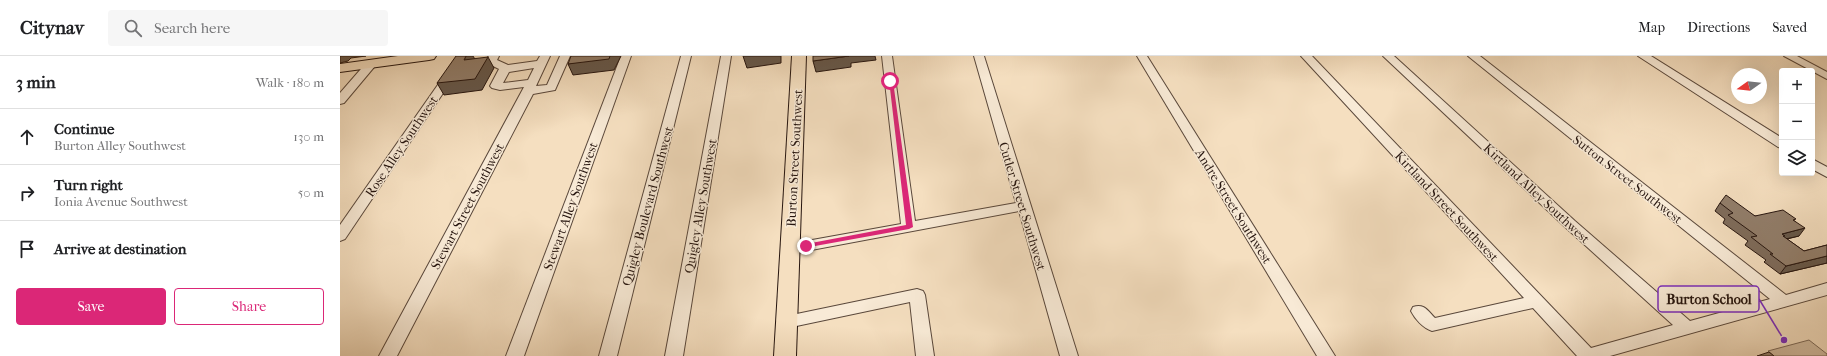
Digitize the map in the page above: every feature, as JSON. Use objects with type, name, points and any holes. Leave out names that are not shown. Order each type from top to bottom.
[{"type":"main road","points":[[340,68],[429,56]]},
{"type":"main road","name":"Burton Street Southwest","points":[[785,356],[799,56]]},
{"type":"street","name":"Rose Alley Southwest","points":[[340,236],[463,56]]},
{"type":"street","points":[[494,56],[491,62],[503,66],[505,69]]},
{"type":"street","points":[[543,60],[505,69],[496,86],[551,88],[565,56]]},
{"type":"street","name":"Stewart Alley Southwest","points":[[515,356],[626,56]]},
{"type":"street","name":"Quigley Boulevard Southwest","points":[[608,356],[688,56]]},
{"type":"street","name":"Quigley Alley Southwest","points":[[674,356],[726,56]]},
{"type":"street","points":[[887,56],[909,227]]},
{"type":"street","name":"Cutler Street Southwest","points":[[979,56],[1069,356]]},
{"type":"street","name":"Andre Street Southwest","points":[[1142,56],[1326,356]]},
{"type":"street","name":"Kirtland Street Southwest","points":[[1306,56],[1587,356]]},
{"type":"street","name":"Kirtland Alley Southwest","points":[[1388,56],[1687,328]]},
{"type":"street","name":"Sutton Street Southwest","points":[[1473,56],[1783,301]]},
{"type":"street","points":[[1643,56],[1779,142]]},
{"type":"street","points":[[1789,56],[1827,76]]},
{"type":"street","name":"Stewart Street Southwest","points":[[388,356],[543,60]]},
{"type":"street","points":[[340,100],[370,64]]},
{"type":"street","points":[[1815,165],[1827,172]]},
{"type":"street","points":[[790,249],[1023,206]]},
{"type":"street","points":[[1587,356],[1827,289]]},
{"type":"street","points":[[787,322],[917,295],[925,356]]},
{"type":"street","points":[[1418,310],[1432,326],[1537,301]]},
{"type":"shaded area","points":[[1809,340],[1827,354],[1827,356],[1774,356],[1768,351]]},
{"type":"building","points":[[456,56],[466,56],[464,60],[488,57],[475,79],[437,83]]},
{"type":"building","points":[[571,56],[610,56],[609,59],[568,64]]},
{"type":"building","points":[[813,56],[849,56],[813,61]]},
{"type":"building","points":[[1726,195],[1755,216],[1783,210],[1796,219],[1793,220],[1805,228],[1782,234],[1785,236],[1783,236],[1804,251],[1827,245],[1827,256],[1786,266],[1751,237],[1757,236],[1728,215],[1733,213],[1720,203]]},
{"type":"building","points":[[1769,352],[1774,356],[1757,356]]},
{"type":"place","name":"Burton School","points":[[1784,340]]},
{"type":"route","points":[[806,246],[909,227],[890,81]]}]
